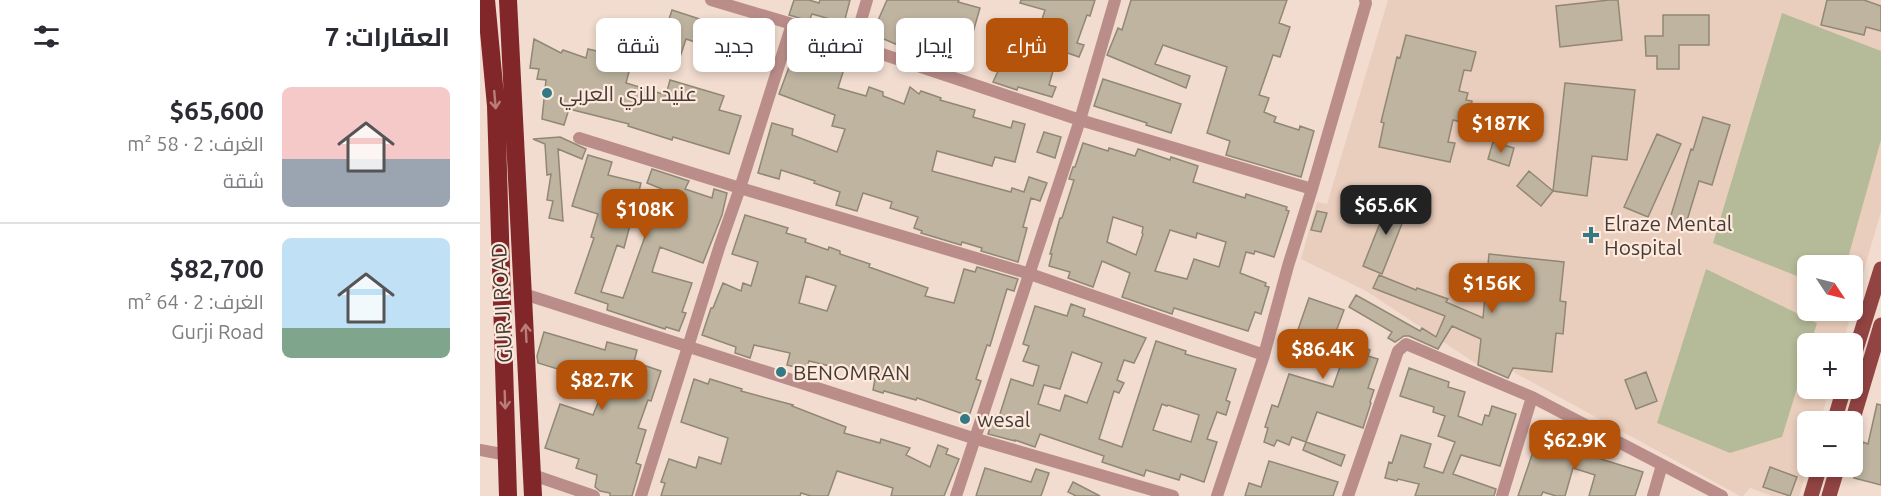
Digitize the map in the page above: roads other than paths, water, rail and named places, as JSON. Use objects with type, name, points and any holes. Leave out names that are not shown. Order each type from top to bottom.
[{"type":"highway","name":"GURJI ROAD","points":[[486,0],[496,106],[508,496]]},
{"type":"highway","name":"GURJI ROAD","points":[[508,0],[533,496]]},
{"type":"main road","points":[[1861,333],[1881,269]]},
{"type":"main road","points":[[1855,411],[1881,325]]},
{"type":"main road","points":[[1811,496],[1817,477]]},
{"type":"main road","points":[[1829,496],[1835,477]]},
{"type":"street","points":[[711,0],[787,23]]},
{"type":"street","points":[[862,18],[867,0]]},
{"type":"street","points":[[956,496],[973,438],[1080,120],[1115,0]]},
{"type":"street","points":[[1217,496],[1264,355],[1365,0]]},
{"type":"street","points":[[641,496],[787,40]]},
{"type":"street","points":[[884,54],[1080,120],[1312,189]]},
{"type":"street","points":[[579,138],[1030,274],[1264,355]]},
{"type":"street","points":[[524,294],[973,438],[1173,496]]},
{"type":"street","points":[[1348,496],[1398,351],[1406,344],[1532,397],[1722,496]]},
{"type":"street","points":[[1502,496],[1532,397]]},
{"type":"street","points":[[480,450],[507,455]]},
{"type":"street","points":[[1653,496],[1662,465]]},
{"type":"street","points":[[533,475],[594,496]]},
{"type":"place","name":"عنيد للزي العربي","points":[[547,93]]},
{"type":"place","name":"Elraze Mental Hospital","points":[[1591,235]]},
{"type":"place","name":"BENOMRAN","points":[[781,372]]},
{"type":"place","name":"wesal","points":[[965,419]]}]
